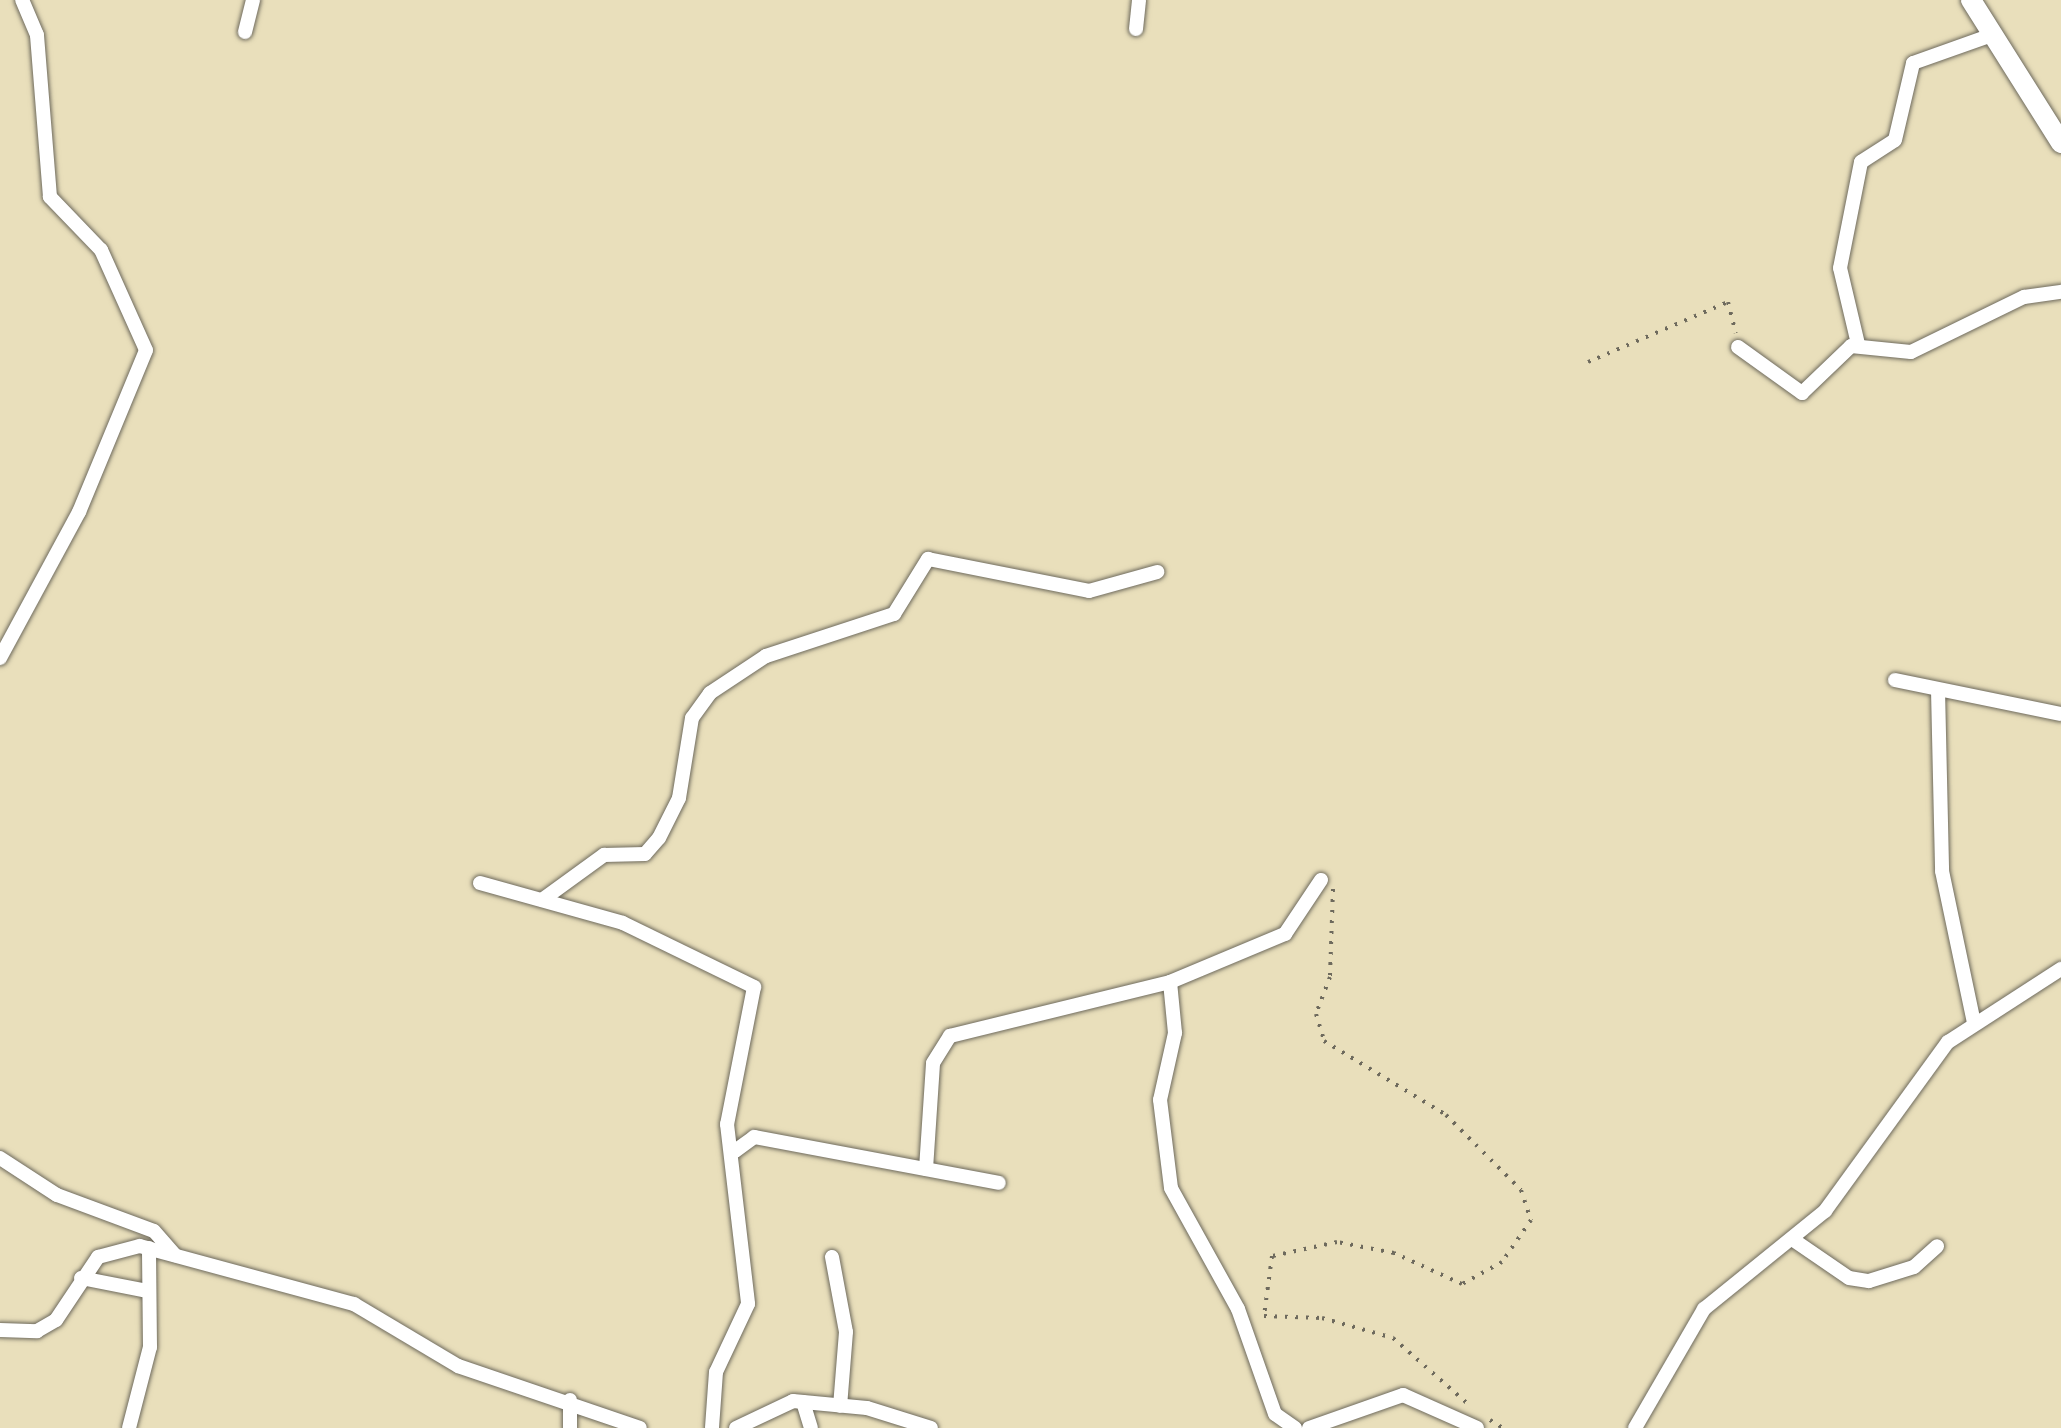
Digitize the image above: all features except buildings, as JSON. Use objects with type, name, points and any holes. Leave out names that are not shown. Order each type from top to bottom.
[{"type":"street","points":[[0,658],[78,512],[146,350],[101,250],[49,194],[37,35],[22,0]]},
{"type":"street","points":[[245,32],[254,0]]},
{"type":"street","points":[[1136,29],[1139,0]]},
{"type":"street","points":[[1971,0],[2061,143]]},
{"type":"street","points":[[1858,344],[1840,268],[1861,162],[1895,140],[1913,62],[1995,34]]},
{"type":"street","points":[[1738,347],[1802,393],[1858,344],[1911,352],[2024,296],[2061,292]]},
{"type":"street","points":[[542,900],[604,855],[645,854],[658,838],[679,798],[692,718],[710,693],[766,656],[894,614],[928,560],[1090,591],[1157,572]]},
{"type":"street","points":[[1896,680],[2061,714]]},
{"type":"street","points":[[1938,690],[1942,871],[1974,1023]]},
{"type":"street","points":[[926,1169],[933,1063],[950,1036],[1170,982],[1285,934],[1321,880]]},
{"type":"street","points":[[480,883],[623,923],[754,987],[727,1124],[735,1151],[748,1304],[716,1372],[712,1428]]},
{"type":"street","points":[[1635,1428],[1704,1309],[1795,1241],[1948,1042],[2061,969]]},
{"type":"street","points":[[1170,982],[1175,1033],[1160,1100],[1161,1156],[1192,1237],[1238,1309],[1276,1414],[1295,1428]]},
{"type":"street","points":[[735,1151],[754,1137],[999,1183]]},
{"type":"street","points":[[0,1158],[57,1195],[154,1231],[176,1256]]},
{"type":"street","points":[[1795,1241],[1849,1278],[1869,1280],[1914,1266],[1937,1246]]},
{"type":"street","points":[[129,1428],[150,1347],[149,1248]]},
{"type":"street","points":[[0,1330],[36,1331],[56,1320],[98,1257],[149,1248],[354,1304],[458,1366],[570,1400],[640,1428]]},
{"type":"street","points":[[832,1258],[846,1332],[840,1406]]},
{"type":"street","points":[[81,1278],[147,1291]]},
{"type":"street","points":[[1308,1428],[1403,1395],[1477,1428]]},
{"type":"street","points":[[570,1400],[570,1428]]},
{"type":"street","points":[[804,1402],[811,1428]]},
{"type":"street","points":[[741,1427],[804,1402],[840,1406],[931,1428]]},
{"type":"path","points":[[1588,362],[1728,302],[1738,347]]},
{"type":"path","points":[[1321,880],[1336,890],[1330,977],[1316,1014],[1324,1042],[1446,1115],[1521,1190],[1530,1220],[1502,1262],[1462,1284],[1394,1253],[1336,1242],[1272,1256],[1264,1316],[1322,1318],[1393,1338],[1503,1428]]}]
